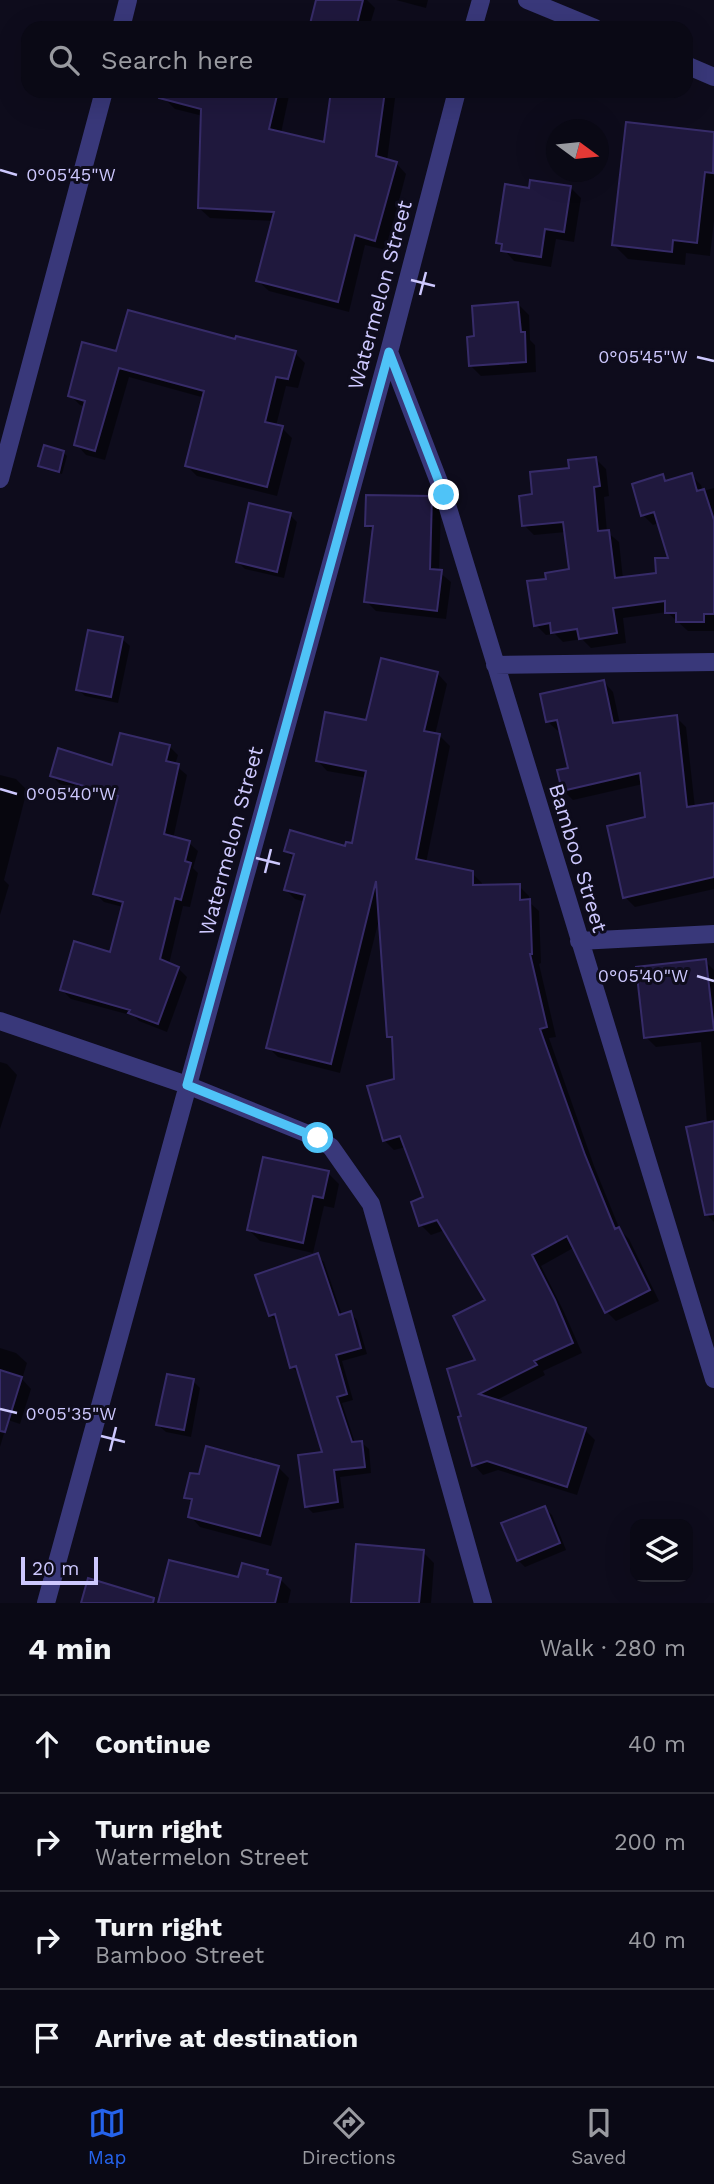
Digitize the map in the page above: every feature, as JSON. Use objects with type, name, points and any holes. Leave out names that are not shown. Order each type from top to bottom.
[{"type":"street","points":[[123,21],[128,0]]},
{"type":"street","points":[[475,21],[481,0]]},
{"type":"street","points":[[527,0],[578,21]]},
{"type":"street","points":[[693,68],[714,77]]},
{"type":"street","points":[[0,479],[102,98]]},
{"type":"street","name":"Watermelon Street","points":[[46,1603],[389,352],[455,98]]},
{"type":"street","name":"Bamboo Street","points":[[389,352],[444,495],[714,1379]]},
{"type":"street","points":[[495,665],[714,662]]},
{"type":"street","points":[[579,941],[714,934]]},
{"type":"street","points":[[0,1021],[187,1085],[318,1138],[331,1147],[371,1204],[484,1603]]},
{"type":"building","points":[[316,0],[363,0],[358,21],[311,21]]},
{"type":"building","points":[[159,98],[276,98],[269,129],[324,142],[330,98],[384,98],[376,156],[397,162],[375,241],[355,235],[338,302],[256,281],[274,212],[198,208],[201,109]]},
{"type":"building","points":[[626,122],[714,132],[713,173],[705,172],[697,243],[673,240],[672,252],[612,245]]},
{"type":"building","points":[[530,180],[571,186],[564,232],[545,229],[541,257],[501,251],[502,244],[496,243],[505,184],[529,188]]},
{"type":"building","points":[[518,302],[521,332],[525,332],[526,362],[469,366],[467,337],[474,336],[472,306]]},
{"type":"building","points":[[128,310],[235,339],[236,336],[296,351],[288,379],[276,377],[265,422],[283,426],[267,487],[185,466],[204,391],[119,368],[95,451],[74,445],[85,401],[68,396],[82,342],[116,351]]},
{"type":"building","points":[[44,445],[64,451],[59,472],[38,466]]},
{"type":"building","points":[[596,457],[600,486],[594,487],[598,531],[609,530],[615,578],[656,573],[655,558],[668,558],[654,512],[641,516],[632,484],[663,474],[665,481],[692,473],[697,491],[704,489],[714,520],[714,614],[704,614],[704,622],[676,622],[676,613],[665,613],[665,601],[613,608],[617,633],[579,639],[577,629],[551,633],[550,623],[534,626],[527,581],[546,579],[545,573],[569,569],[563,522],[522,526],[519,496],[532,494],[530,472],[569,468],[568,460]]},
{"type":"building","points":[[366,495],[432,496],[430,569],[442,570],[437,611],[364,602],[373,526],[365,526]]},
{"type":"building","points":[[249,503],[291,513],[277,572],[236,562]]},
{"type":"building","points":[[88,630],[123,637],[111,697],[76,690]]},
{"type":"building","points":[[381,658],[438,672],[424,731],[440,734],[416,859],[473,871],[473,885],[520,884],[520,900],[530,899],[530,954],[547,1027],[540,1029],[585,1155],[615,1229],[619,1227],[650,1290],[605,1313],[567,1236],[532,1255],[573,1343],[534,1361],[537,1365],[479,1394],[586,1428],[567,1487],[487,1461],[472,1466],[447,1369],[475,1360],[453,1316],[485,1300],[437,1220],[419,1226],[411,1202],[423,1197],[400,1136],[383,1141],[367,1086],[394,1079],[392,1037],[387,1037],[376,881],[331,1064],[266,1048],[305,895],[284,890],[294,854],[284,851],[290,830],[345,846],[346,842],[352,843],[366,771],[316,761],[325,712],[366,720]]},
{"type":"building","points":[[604,680],[613,723],[677,715],[687,807],[714,803],[714,877],[623,898],[607,826],[645,817],[640,773],[562,791],[557,770],[568,768],[557,720],[546,722],[540,694]]},
{"type":"building","points":[[120,733],[170,745],[166,761],[179,764],[164,834],[190,841],[185,861],[191,863],[181,900],[175,898],[160,959],[179,967],[158,1024],[128,1013],[130,1010],[60,990],[74,941],[110,952],[123,902],[93,894],[118,796],[50,776],[58,748],[112,765]]},
{"type":"building","points":[[706,959],[714,1030],[644,1038],[636,967]]},
{"type":"building","points":[[714,1121],[714,1214],[705,1215],[686,1127]]},
{"type":"building","points":[[263,1157],[329,1171],[323,1198],[313,1196],[303,1243],[247,1230]]},
{"type":"building","points":[[318,1253],[339,1315],[351,1311],[361,1348],[336,1355],[347,1394],[337,1397],[352,1442],[362,1441],[365,1467],[334,1470],[338,1502],[305,1507],[298,1455],[322,1452],[296,1366],[290,1368],[275,1314],[269,1316],[255,1275]]},
{"type":"building","points":[[0,1370],[22,1377],[5,1432],[0,1431]]},
{"type":"building","points":[[167,1374],[194,1379],[184,1430],[156,1425]]},
{"type":"building","points":[[206,1446],[279,1466],[260,1536],[188,1517],[192,1499],[184,1498],[190,1473],[199,1474]]},
{"type":"building","points":[[545,1506],[560,1543],[517,1561],[501,1523]]},
{"type":"building","points":[[356,1544],[424,1550],[419,1603],[351,1603]]},
{"type":"building","points":[[169,1560],[238,1577],[242,1563],[268,1570],[267,1574],[281,1578],[275,1603],[158,1603]]},
{"type":"building","points":[[88,1578],[154,1598],[153,1603],[81,1603]]},
{"type":"route","points":[[318,1138],[187,1085],[389,352],[444,495]]}]
